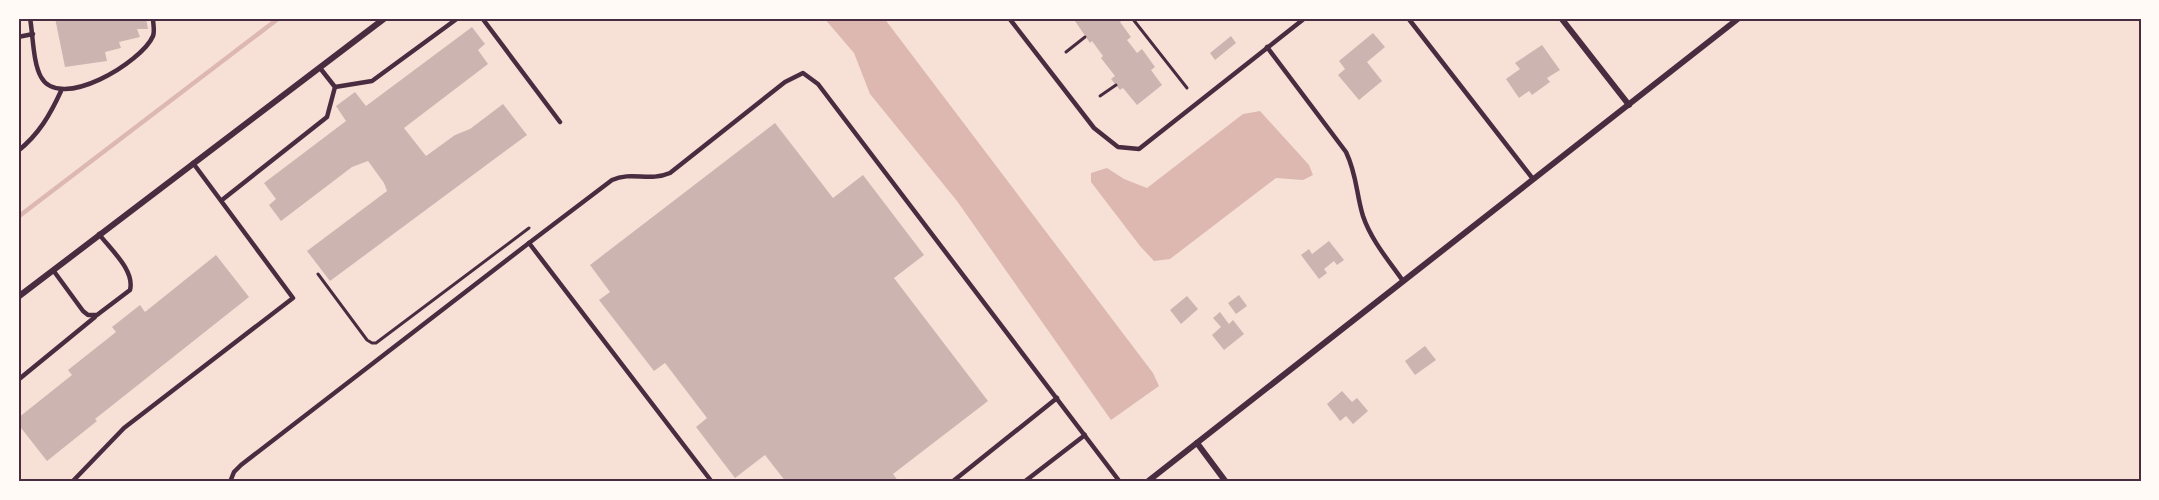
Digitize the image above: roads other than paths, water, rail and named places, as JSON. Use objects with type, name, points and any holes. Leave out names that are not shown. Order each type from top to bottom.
[{"type":"street","points":[[18,297],[385,18]]},
{"type":"street","points":[[1561,18],[1629,105]]},
{"type":"street","points":[[1147,482],[1739,18]]},
{"type":"street","points":[[1197,443],[1226,482]]},
{"type":"lane","points":[[30,18],[41,78],[51,87],[61,91],[95,82],[119,69],[146,47],[154,35],[153,18]]},
{"type":"lane","points":[[335,87],[372,81],[458,18]]},
{"type":"lane","points":[[482,18],[560,122]]},
{"type":"lane","points":[[1009,18],[1094,128],[1118,147],[1139,148],[1305,18]]},
{"type":"lane","points":[[1408,18],[1533,179]]},
{"type":"lane","points":[[18,37],[33,34]]},
{"type":"lane","points":[[1267,47],[1346,152],[1354,170],[1364,217],[1373,238],[1404,281]]},
{"type":"lane","points":[[320,68],[335,87]]},
{"type":"lane","points":[[230,482],[234,472],[241,465],[612,180],[621,176],[652,178],[670,173],[785,82],[803,73],[818,84],[1120,482]]},
{"type":"lane","points":[[222,200],[327,117],[335,87]]},
{"type":"lane","points":[[18,151],[45,125],[61,91]]},
{"type":"lane","points":[[72,482],[124,428],[293,298],[193,164]]},
{"type":"lane","points":[[18,380],[130,290],[132,283],[128,271],[99,234]]},
{"type":"lane","points":[[529,243],[712,482]]},
{"type":"lane","points":[[53,270],[88,315],[97,315]]},
{"type":"lane","points":[[952,482],[1057,398]]},
{"type":"lane","points":[[1024,482],[1085,435]]},
{"type":"waterway","points":[[18,217],[279,18]]}]
